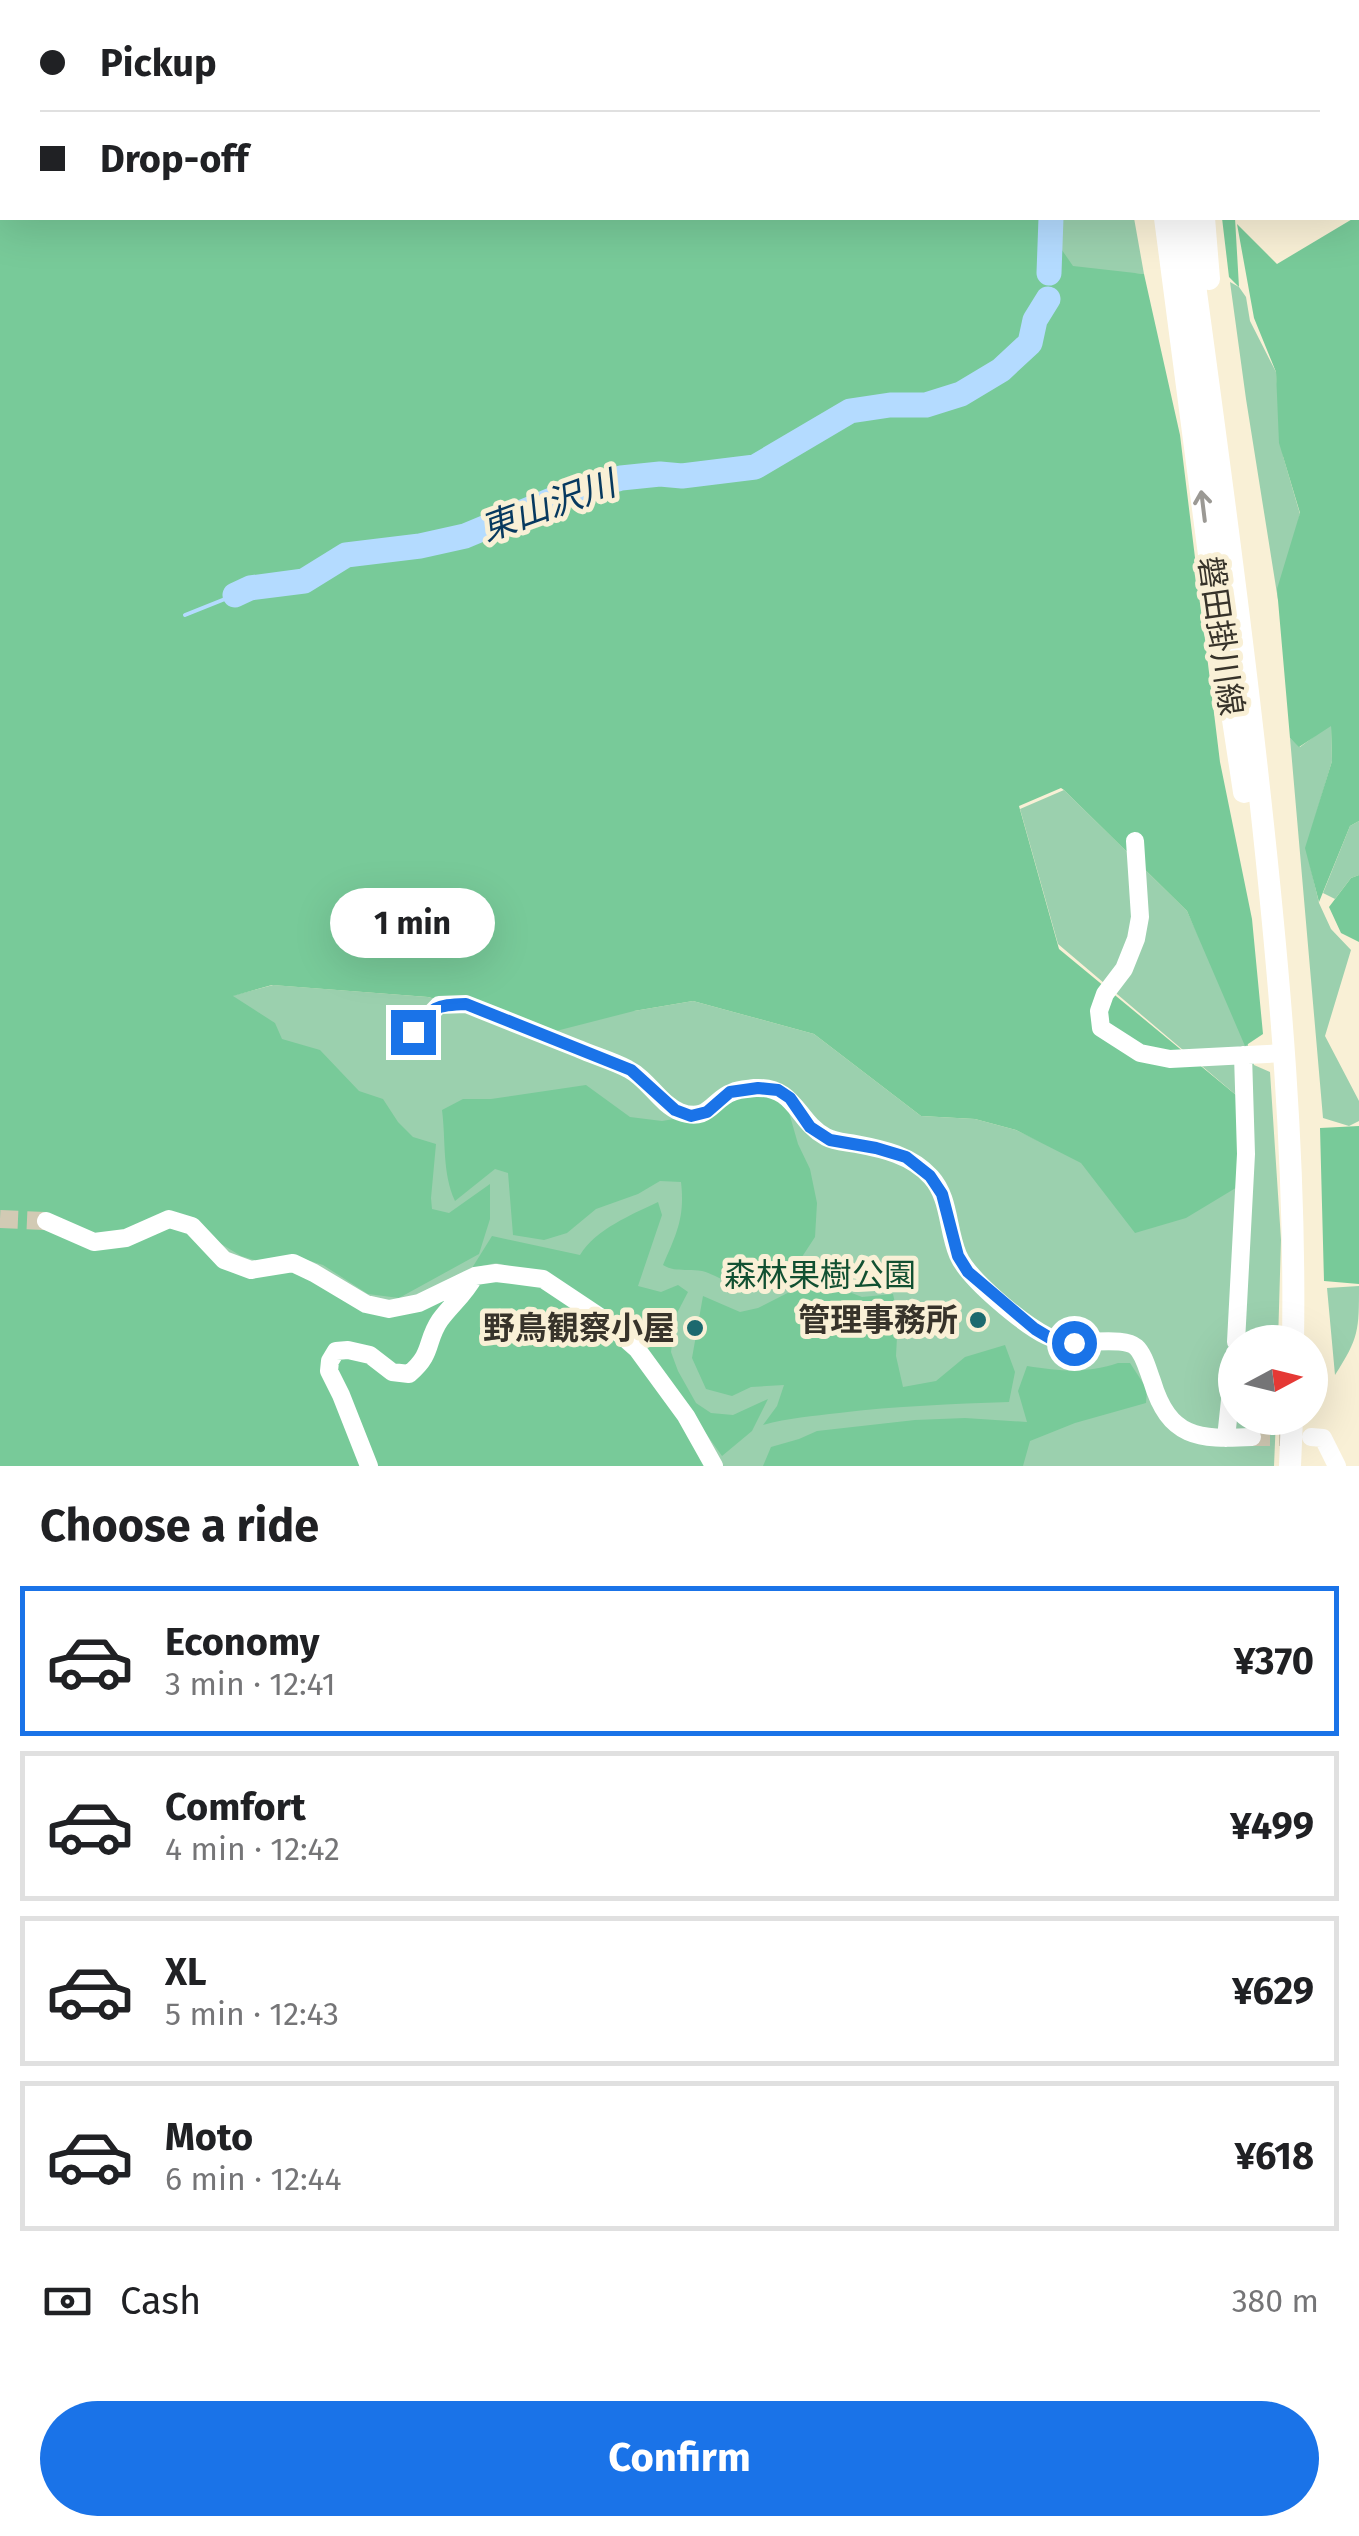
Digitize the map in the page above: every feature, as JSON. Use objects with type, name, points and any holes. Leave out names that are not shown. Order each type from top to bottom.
[{"type":"main road","points":[[1150,220],[1192,428]]},
{"type":"main road","name":"磐田掛川線","points":[[1165,220],[1216,608],[1266,952],[1285,1053]]},
{"type":"main road","name":"磐田掛川線","points":[[1186,220],[1239,606],[1276,950],[1285,1053],[1293,1325]]},
{"type":"main road","points":[[1204,220],[1236,520],[1239,606]]},
{"type":"main road","points":[[1290,1466],[1291,1435]]},
{"type":"street","points":[[1135,841],[1140,918],[1124,969],[1105,994],[1100,1011],[1102,1028],[1140,1053],[1170,1058],[1285,1053]]},
{"type":"street","points":[[413,1032],[439,1005],[466,1004],[631,1070],[675,1110],[691,1116],[707,1112],[730,1092],[778,1090],[790,1098],[810,1127],[830,1140],[906,1157],[930,1176],[942,1194],[958,1256],[968,1272],[1035,1329],[1050,1338],[1074,1343],[1122,1341],[1136,1347],[1147,1366],[1159,1406],[1178,1426],[1200,1436],[1252,1438]]},
{"type":"street","points":[[1237,1325],[1246,1154],[1243,1055]]},
{"type":"street","points":[[46,1221],[94,1242],[126,1238],[169,1219],[192,1226],[224,1260],[251,1270],[293,1264],[366,1304],[388,1310],[419,1304],[474,1276],[496,1273],[543,1279],[602,1319],[637,1350],[686,1416],[714,1466]]},
{"type":"street","points":[[368,1466],[342,1395],[329,1372],[336,1351],[370,1355],[392,1372],[409,1374],[424,1362],[438,1322],[468,1290],[474,1276]]},
{"type":"street","points":[[1311,1438],[1323,1438],[1337,1466]]},
{"type":"green space","points":[[0,220],[1048,220],[1046,227],[1073,266],[1144,274],[1180,435],[1220,762],[1252,919],[1263,1034],[1245,1046],[1187,911],[1064,790],[1019,806],[1059,949],[1236,1095],[1239,1186],[1186,1218],[1135,1233],[1081,1163],[1016,1130],[975,1119],[921,1116],[814,1034],[693,1001],[556,1031],[428,997],[272,985],[233,996],[275,1023],[282,1039],[320,1050],[359,1091],[383,1099],[413,1137],[436,1144],[432,1209],[449,1213],[490,1184],[490,1219],[479,1254],[399,1298],[368,1294],[323,1265],[297,1257],[258,1261],[241,1256],[200,1231],[236,1264],[311,1271],[395,1308],[522,1269],[496,1263],[472,1268],[492,1236],[580,1255],[605,1230],[658,1202],[662,1215],[638,1286],[661,1292],[678,1285],[688,1292],[676,1315],[671,1352],[678,1371],[696,1403],[711,1413],[733,1415],[768,1399],[752,1431],[722,1456],[662,1372],[714,1466],[0,1466]]},
{"type":"green space","points":[[1049,220],[1134,220],[1144,274],[1071,270],[1048,230]]},
{"type":"green space","points":[[1222,220],[1235,220],[1239,287],[1229,277]]},
{"type":"green space","points":[[1351,220],[1359,220],[1359,821],[1350,826],[1319,902],[1305,848],[1332,761],[1331,726],[1299,747],[1290,738],[1277,589],[1300,513],[1279,443],[1276,372],[1254,318],[1237,224],[1277,264]]},
{"type":"green space","points":[[1230,282],[1246,297],[1250,321],[1276,372],[1283,456],[1300,514],[1278,600],[1246,399]]},
{"type":"green space","points":[[1331,724],[1332,761],[1306,848],[1319,903],[1331,929],[1351,950],[1325,1036],[1359,1101],[1359,1121],[1349,1126],[1323,1118],[1290,738],[1300,747]]},
{"type":"green space","name":"森林果樹公園","points":[[1064,790],[1187,911],[1248,1044],[1247,1054],[1252,1054],[1254,1065],[1270,1072],[1281,1240],[1278,1325],[1218,1325],[1218,1435],[1275,1435],[1274,1466],[712,1466],[395,1308],[236,1264],[192,1226],[174,1040],[188,1007],[273,985],[428,997],[465,1007],[634,1011],[693,1001],[814,1034],[921,1116],[975,1119],[1039,1141],[1236,1095],[1058,944],[1020,809]]},
{"type":"green space","points":[[1359,821],[1359,875],[1351,878],[1335,899],[1323,893],[1350,826]]},
{"type":"green space","points":[[1359,875],[1359,942],[1341,933],[1329,907],[1351,878]]},
{"type":"green space","points":[[586,1085],[630,1117],[662,1121],[691,1116],[731,1092],[784,1095],[798,1144],[810,1169],[817,1203],[815,1237],[798,1263],[747,1292],[706,1272],[663,1265],[679,1225],[681,1182],[660,1181],[638,1194],[596,1209],[567,1233],[544,1240],[513,1235],[508,1173],[495,1169],[455,1201],[446,1168],[442,1110],[463,1099],[491,1099]]},
{"type":"green space","points":[[1359,1126],[1359,1284],[1324,1281],[1320,1128]]},
{"type":"green space","points":[[809,1282],[824,1282],[862,1297],[893,1294],[898,1317],[896,1356],[903,1387],[936,1381],[965,1357],[1005,1345],[1015,1372],[1009,1402],[882,1409],[763,1425],[777,1406],[784,1385],[751,1387],[732,1396],[706,1389],[692,1358],[703,1296],[740,1312],[758,1308]]},
{"type":"green space","points":[[1359,1286],[1356,1333],[1335,1375],[1327,1288]]},
{"type":"green space","points":[[1130,1363],[1147,1389],[1146,1403],[1075,1423],[1030,1441],[1023,1466],[763,1466],[771,1447],[817,1431],[915,1420],[1027,1422],[1018,1391],[1027,1366],[1073,1370]]},
{"type":"waterway","name":"東山沢川","points":[[1049,273],[1051,220]]},
{"type":"waterway","name":"東山沢川","points":[[235,595],[250,588],[304,581],[346,555],[465,536],[561,496],[621,478],[755,467],[850,411],[926,405],[961,394],[1001,370],[1030,343],[1035,320],[1048,299]]},
{"type":"waterway","points":[[185,615],[235,595]]},
{"type":"tunnel","points":[[0,1219],[46,1221]]},
{"type":"tunnel","points":[[1252,1437],[1301,1437]]},
{"type":"place","name":"管理事務所","points":[[978,1320]]},
{"type":"place","name":"野鳥観察小屋","points":[[695,1328]]},
{"type":"route","points":[[413,1032],[439,1005],[466,1004],[631,1070],[675,1110],[691,1116],[707,1112],[730,1092],[778,1090],[790,1098],[810,1127],[830,1140],[906,1157],[930,1176],[942,1194],[958,1256],[968,1272],[1035,1329],[1050,1338],[1074,1343]]}]
